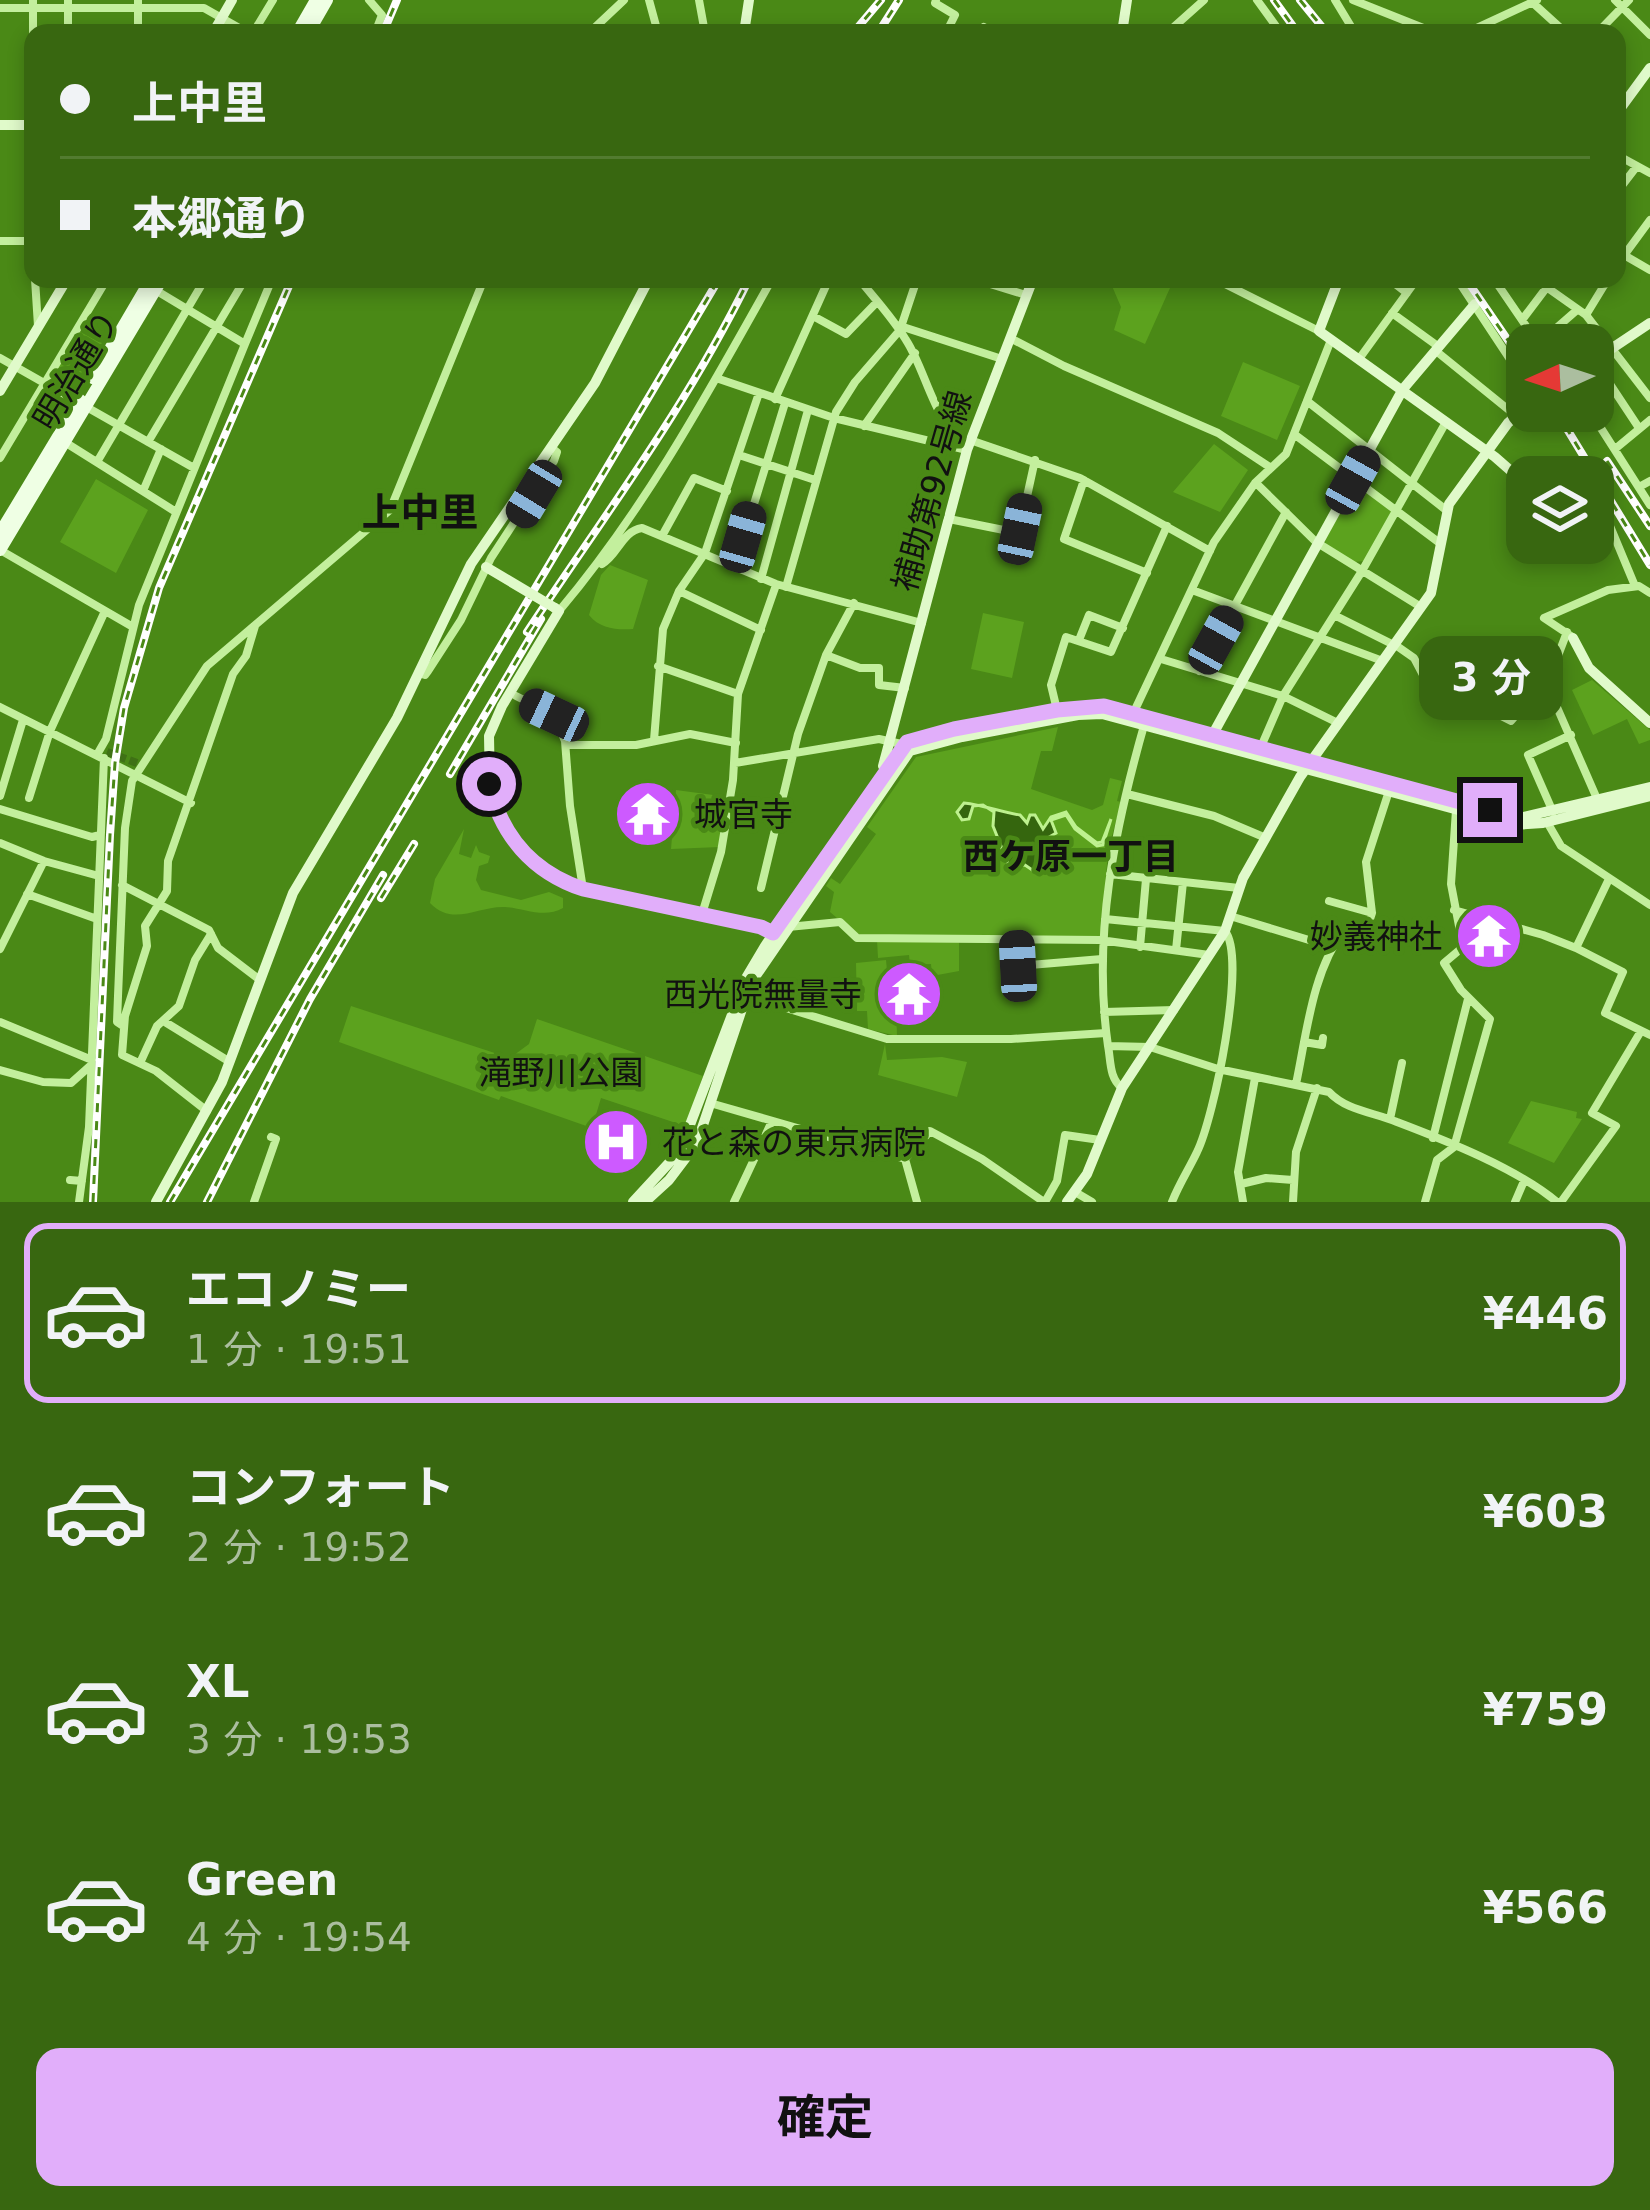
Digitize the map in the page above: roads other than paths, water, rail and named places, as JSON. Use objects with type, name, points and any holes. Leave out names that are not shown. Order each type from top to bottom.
[{"type":"main road","name":"明治通り","points":[[0,550],[148,288]]},
{"type":"main road","name":"明治通り","points":[[0,533],[61,440]]},
{"type":"street","points":[[218,24],[232,0]]},
{"type":"street","points":[[599,24],[624,0]]},
{"type":"street","points":[[936,0],[955,15],[950,24]]},
{"type":"street","points":[[1177,24],[1204,0]]},
{"type":"street","points":[[1353,0],[1404,24]]},
{"type":"street","points":[[1486,24],[1535,2]]},
{"type":"street","points":[[1622,2],[1650,35]]},
{"type":"street","points":[[0,8],[204,4],[231,24]]},
{"type":"street","points":[[1626,93],[1650,68]]},
{"type":"street","points":[[1626,160],[1650,172]]},
{"type":"street","points":[[1626,180],[1637,166]]},
{"type":"street","points":[[1626,246],[1650,220]]},
{"type":"street","points":[[36,288],[38,327]]},
{"type":"street","points":[[0,392],[62,288]]},
{"type":"street","points":[[0,458],[102,288]]},
{"type":"street","points":[[159,288],[245,344]]},
{"type":"street","points":[[97,462],[200,288]]},
{"type":"street","points":[[148,442],[240,288]]},
{"type":"street","points":[[80,1202],[92,1063],[101,756],[133,627],[268,288]]},
{"type":"street","points":[[123,1026],[117,1022],[122,885],[127,809],[137,773],[207,666],[390,510],[480,288]]},
{"type":"street","points":[[156,1202],[230,1062],[293,893],[397,718],[471,564],[596,383],[644,288]]},
{"type":"street","points":[[767,288],[719,379],[598,566],[557,610],[496,716],[487,764],[496,810],[512,840],[547,873],[583,889],[780,933],[840,922],[855,936],[1103,942],[1211,956]]},
{"type":"street","points":[[735,566],[780,401],[825,288]]},
{"type":"street","points":[[866,288],[914,353],[944,424],[968,445]]},
{"type":"street","points":[[702,914],[721,853],[735,763],[738,694],[781,586],[834,418],[855,382],[899,327],[913,288]]},
{"type":"street","points":[[1002,288],[1026,296]]},
{"type":"street","name":"補助第92号線","points":[[885,779],[968,445],[1029,288]]},
{"type":"street","points":[[1242,288],[1359,359],[1506,468]]},
{"type":"street","points":[[1319,332],[1336,288]]},
{"type":"street","points":[[1401,288],[1407,293]]},
{"type":"street","points":[[1359,359],[1411,288]]},
{"type":"street","points":[[1463,288],[1506,352]]},
{"type":"street","points":[[1500,288],[1525,324]]},
{"type":"street","points":[[1522,320],[1546,288]]},
{"type":"street","points":[[1555,288],[1591,324]]},
{"type":"street","points":[[1566,324],[1601,288]]},
{"type":"street","points":[[813,316],[846,334],[878,302]]},
{"type":"street","points":[[1213,734],[1403,389],[1475,304]]},
{"type":"street","points":[[1392,313],[1506,407]]},
{"type":"street","points":[[1614,347],[1650,323]]},
{"type":"street","points":[[899,327],[1002,358]]},
{"type":"street","points":[[1010,338],[1064,367],[1218,434],[1271,468]]},
{"type":"street","points":[[1122,1088],[1113,1079],[1102,959],[1110,874],[1139,720],[1160,659],[1210,550],[1256,482],[1286,454],[1331,340]]},
{"type":"street","points":[[1614,351],[1650,396]]},
{"type":"street","points":[[863,426],[914,353]]},
{"type":"street","points":[[0,358],[194,468]]},
{"type":"street","points":[[719,379],[863,426],[1035,460],[1084,480],[1210,550]]},
{"type":"street","points":[[1614,391],[1639,428]]},
{"type":"street","points":[[654,740],[663,629],[679,591],[705,553],[759,393]]},
{"type":"street","points":[[1307,401],[1446,510]]},
{"type":"street","points":[[761,578],[808,410]]},
{"type":"street","points":[[1615,449],[1650,420]]},
{"type":"street","points":[[1260,749],[1283,696],[1362,571],[1446,422]]},
{"type":"street","points":[[1092,1202],[1071,1197],[1122,1088],[1211,956],[1265,838],[1380,661],[1433,590],[1446,510],[1506,427]]},
{"type":"street","points":[[1604,432],[1650,505]]},
{"type":"street","points":[[1294,434],[1441,544]]},
{"type":"street","points":[[61,440],[176,512]]},
{"type":"street","points":[[418,674],[425,675],[454,632],[486,567],[554,461],[557,452],[552,448]]},
{"type":"street","points":[[143,491],[161,449]]},
{"type":"street","points":[[739,455],[815,480]]},
{"type":"street","points":[[949,519],[1019,533],[1035,460]]},
{"type":"street","points":[[662,536],[694,478],[727,491]]},
{"type":"street","points":[[1084,480],[1064,539],[1147,573]]},
{"type":"street","points":[[1639,487],[1650,481]]},
{"type":"street","points":[[1256,482],[1318,544],[1420,607]]},
{"type":"street","points":[[1199,671],[1286,512]]},
{"type":"street","points":[[1057,710],[1052,685],[1066,637],[1112,652],[1167,526]]},
{"type":"street","points":[[598,566],[610,559],[634,529],[781,586],[922,623]]},
{"type":"street","points":[[1614,536],[1635,586]]},
{"type":"street","points":[[0,550],[133,627]]},
{"type":"street","points":[[486,567],[557,610]]},
{"type":"street","points":[[1650,593],[1635,586],[1608,590],[1544,618],[1570,635],[1591,671],[1650,724]]},
{"type":"street","points":[[1192,590],[1380,661]]},
{"type":"street","points":[[679,591],[760,630]]},
{"type":"street","points":[[761,888],[792,754],[826,656],[854,603]]},
{"type":"street","points":[[28,798],[50,731],[104,611]]},
{"type":"street","points":[[1079,640],[1089,615],[1123,628]]},
{"type":"street","points":[[1334,615],[1414,658],[1424,677],[1511,721],[1551,674],[1570,635]]},
{"type":"street","points":[[207,1112],[122,1055],[123,1026],[147,946],[145,926],[167,891],[168,861],[233,674],[246,656],[255,625]]},
{"type":"street","points":[[826,656],[860,668],[878,668],[879,685],[905,688]]},
{"type":"street","points":[[1160,659],[1283,696],[1339,724]]},
{"type":"street","points":[[658,666],[738,694]]},
{"type":"street","points":[[1538,691],[1556,705],[1598,801]]},
{"type":"street","points":[[516,697],[554,715],[566,745],[583,889]]},
{"type":"street","points":[[633,1202],[680,1151],[746,979],[885,779],[922,742],[1098,705],[1310,766],[1519,818],[1550,817],[1598,801],[1650,792]]},
{"type":"street","points":[[0,707],[191,802]]},
{"type":"street","points":[[735,763],[879,739],[922,742],[1096,713],[1213,734],[1514,826],[1650,792]]},
{"type":"street","points":[[0,796],[23,720]]},
{"type":"street","points":[[566,745],[619,746],[690,734],[736,743]]},
{"type":"street","points":[[1571,735],[1528,755],[1561,846],[1650,905]]},
{"type":"street","name":"補助第92号線","points":[[885,779],[896,743]]},
{"type":"street","points":[[1296,1084],[1332,947],[1345,928],[1365,934],[1372,913],[1366,862],[1388,791]]},
{"type":"street","points":[[1127,794],[1214,816],[1265,838]]},
{"type":"street","points":[[0,809],[92,837],[100,835]]},
{"type":"street","points":[[1425,1202],[1437,1160],[1454,1147],[1490,1019],[1468,999],[1444,963],[1462,948],[1454,910],[1451,852],[1456,810]]},
{"type":"street","points":[[0,843],[99,876]]},
{"type":"street","points":[[0,949],[44,861]]},
{"type":"street","points":[[1110,874],[1239,888]]},
{"type":"street","points":[[1140,946],[1146,879]]},
{"type":"street","points":[[1576,948],[1609,880]]},
{"type":"street","points":[[1176,950],[1183,881]]},
{"type":"street","points":[[122,885],[211,934],[218,948],[260,980]]},
{"type":"street","points":[[27,894],[97,919]]},
{"type":"street","points":[[1329,901],[1372,913]]},
{"type":"street","points":[[1108,1046],[1150,1047],[1218,1070],[1329,1092],[1340,1103],[1454,1147],[1559,1202],[1616,1126],[1592,1113],[1646,1033],[1605,1013],[1623,972],[1543,934],[1454,910]]},
{"type":"street","points":[[1230,916],[1332,947]]},
{"type":"street","points":[[1106,919],[1225,931]]},
{"type":"street","points":[[1172,1202],[1205,1130],[1229,1017],[1234,946],[1225,931]]},
{"type":"street","points":[[651,1200],[697,1144],[746,996],[780,933]]},
{"type":"street","points":[[140,1063],[157,1026],[184,996],[211,934]]},
{"type":"street","points":[[1017,939],[1018,966],[1102,959]]},
{"type":"street","points":[[200,951],[218,948]]},
{"type":"street","points":[[746,996],[887,1039],[1106,1033]]},
{"type":"street","points":[[1433,1138],[1468,999]]},
{"type":"street","points":[[1104,1012],[1175,1010]]},
{"type":"street","points":[[0,1022],[92,1063]]},
{"type":"street","points":[[164,1022],[230,1062]]},
{"type":"street","points":[[1304,1042],[1322,1045],[1323,1038]]},
{"type":"street","points":[[0,1070],[40,1082],[71,1083],[92,1063]]},
{"type":"street","points":[[1390,1119],[1402,1063]]},
{"type":"street","points":[[1243,1202],[1238,1172],[1241,1136],[1255,1078]]},
{"type":"street","points":[[1293,1202],[1296,1152],[1317,1088]]},
{"type":"street","points":[[710,1103],[905,1159]]},
{"type":"street","points":[[734,1202],[772,1121]]},
{"type":"street","points":[[905,1159],[930,1131],[982,1159],[1044,1202],[1057,1180],[1066,1135],[1101,1140]]},
{"type":"street","points":[[254,1202],[276,1139],[271,1137]]},
{"type":"street","points":[[905,1159],[917,1202]]},
{"type":"street","points":[[1240,1184],[1266,1178],[1292,1180]]},
{"type":"street","points":[[70,1180],[82,1181]]},
{"type":"street","points":[[1515,1202],[1524,1181]]},
{"type":"tunnel","points":[[107,752],[137,763]]},
{"type":"railway","points":[[387,24],[397,0]]},
{"type":"railway","points":[[861,24],[881,0]]},
{"type":"railway","points":[[884,24],[899,0]]},
{"type":"railway","points":[[1274,0],[1291,24]]},
{"type":"railway","points":[[1300,0],[1320,24]]},
{"type":"railway","points":[[93,1202],[110,835],[124,708],[159,588],[288,288]]},
{"type":"railway","points":[[170,1202],[714,288]]},
{"type":"railway","points":[[527,632],[672,415],[744,288]]},
{"type":"railway","points":[[1472,288],[1506,337]]},
{"type":"railway","points":[[1569,432],[1650,565]]},
{"type":"railway","points":[[1614,472],[1650,526]]},
{"type":"railway","points":[[450,774],[541,619]]},
{"type":"railway","points":[[381,898],[414,844]]},
{"type":"railway","points":[[207,1202],[310,999],[383,875]]},
{"type":"place","name":"城官寺","points":[[648,814]]},
{"type":"place","name":"妙義神社","points":[[1489,936]]},
{"type":"place","name":"西光院無量寺","points":[[909,994]]},
{"type":"place","name":"花と森の東京病院","points":[[616,1142]]},
{"type":"district","name":"上中里","points":[[420,512]]},
{"type":"district","name":"西ケ原一丁目","points":[[1071,856]]},
{"type":"park label","name":"滝野川公園","points":[[561,1072]]}]
